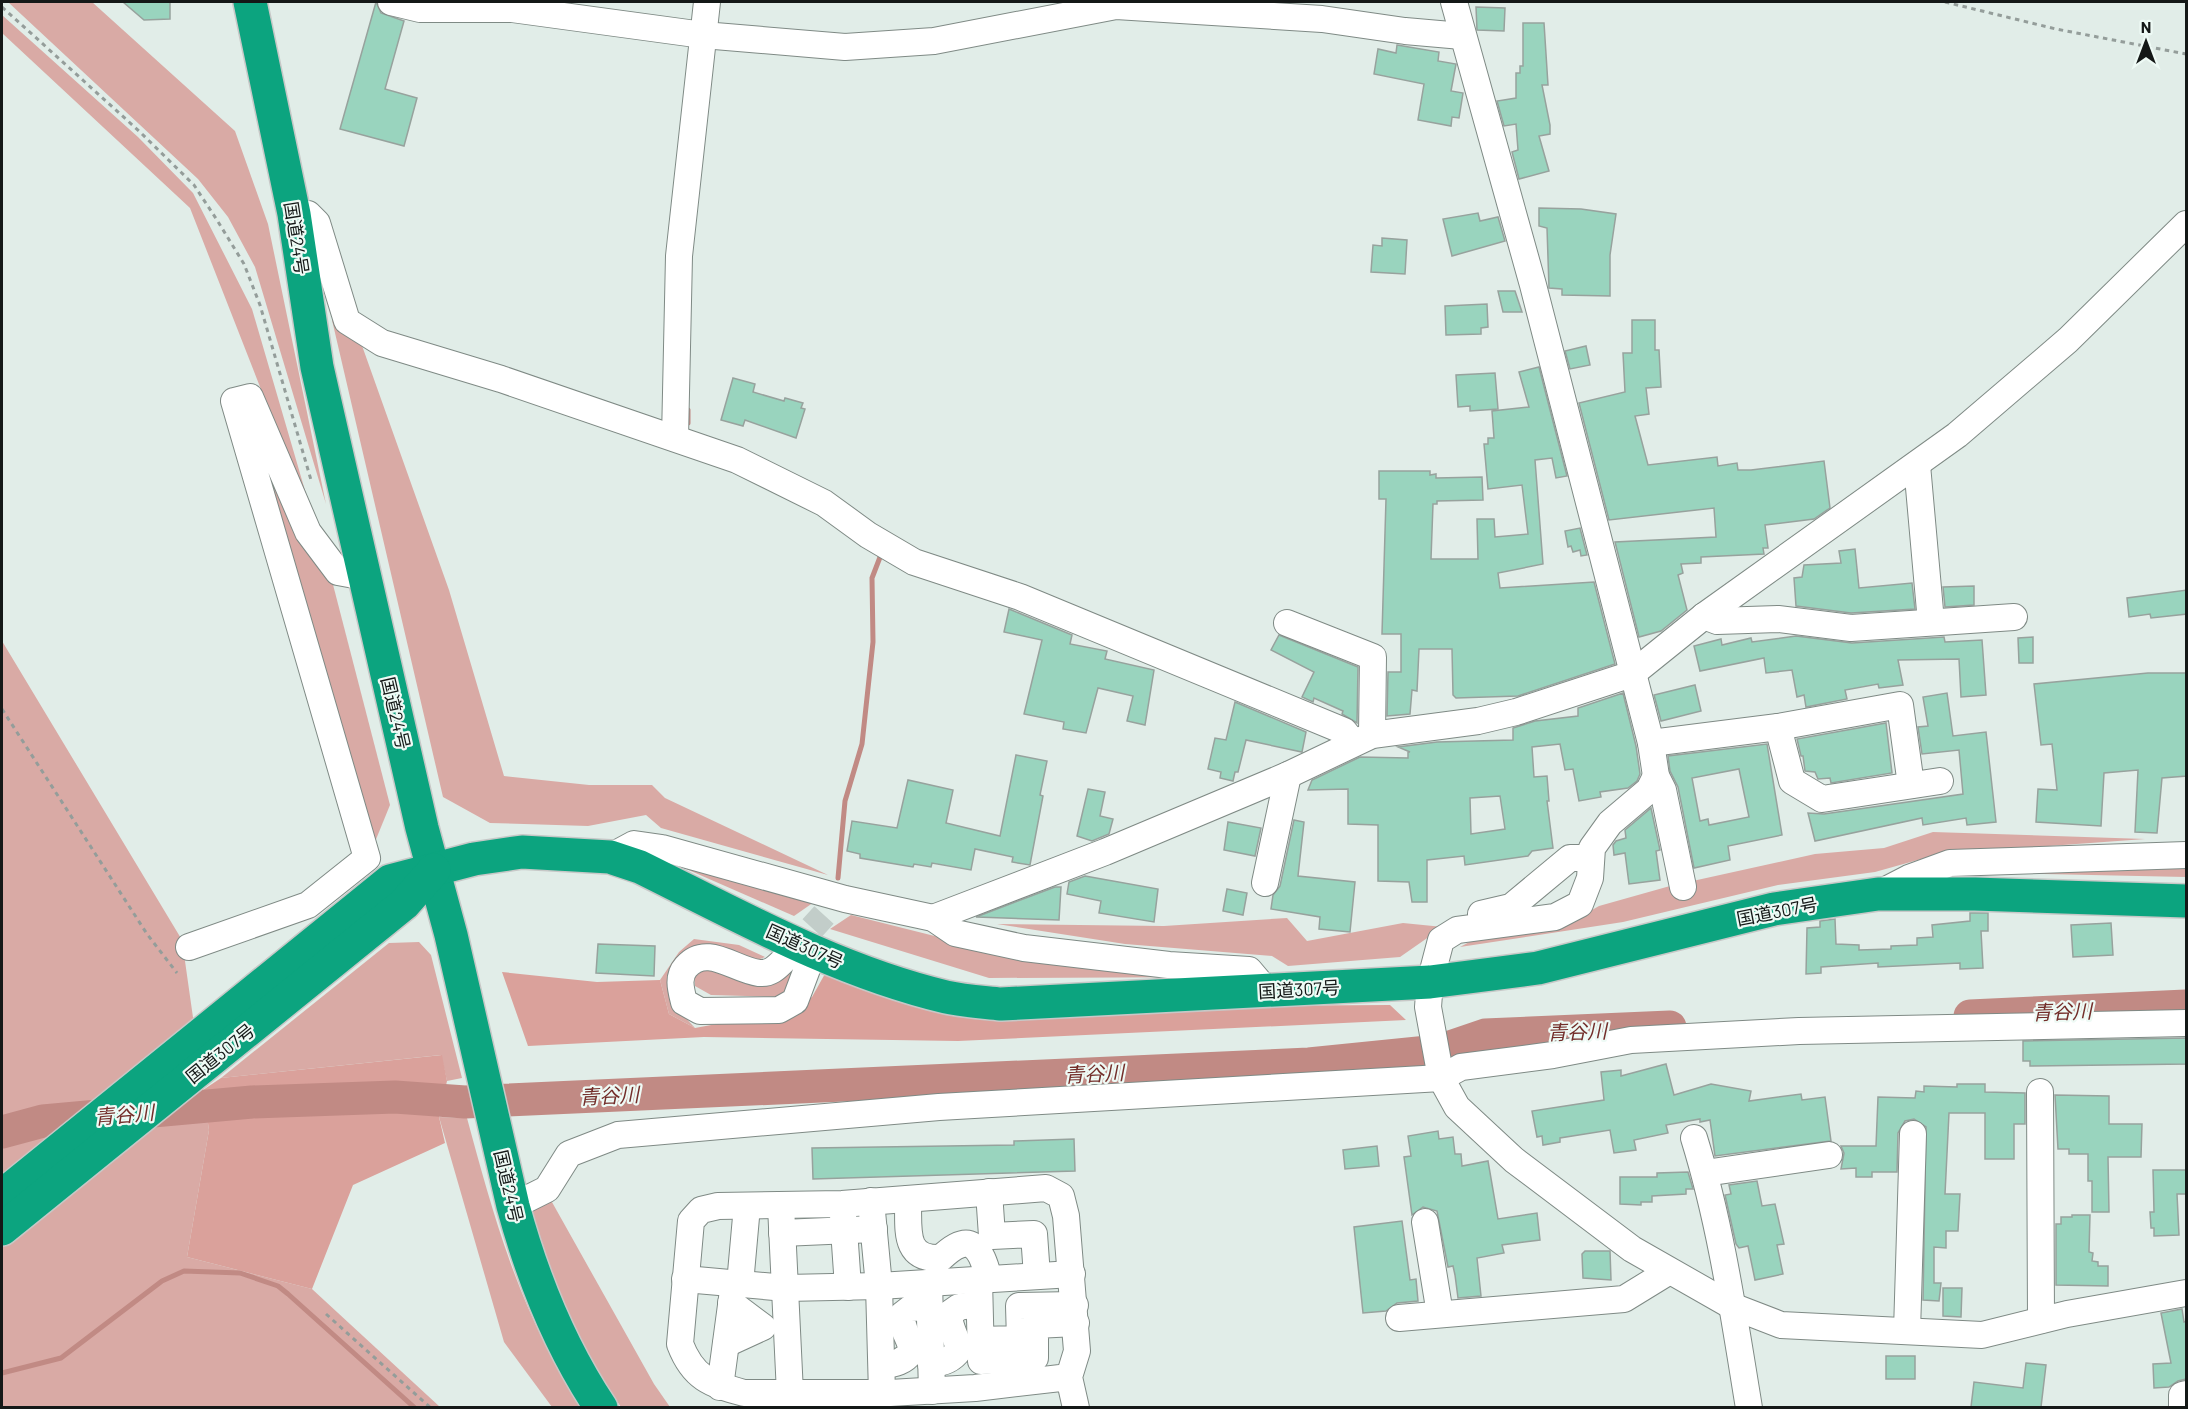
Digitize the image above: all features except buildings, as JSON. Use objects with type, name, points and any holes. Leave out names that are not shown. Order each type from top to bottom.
[{"type":"highway","name":"国道24号","points":[[250,2],[294,214],[317,367],[513,1206],[524,1247],[578,1373],[601,1407]]},
{"type":"highway","name":"国道307号","points":[[2,1197],[397,892],[434,870],[474,859],[522,852],[610,857],[640,867],[798,957],[948,998],[1000,1004],[1266,990],[1429,994],[1774,909],[1878,894],[1975,894],[2187,902]]},
{"type":"highway","name":"国道307号","points":[[2,1229],[397,892]]},
{"type":"street","points":[[391,2],[420,9],[512,9],[703,35],[845,47],[934,41],[1116,6],[1322,19],[1405,31],[1462,36]]},
{"type":"street","points":[[675,438],[679,256],[707,2]]},
{"type":"street","points":[[1454,2],[1536,297],[1651,743],[1656,776],[1663,790],[1683,887]]},
{"type":"street","points":[[294,214],[308,214],[317,223],[347,321],[382,343],[501,379],[737,460],[783,480],[914,562],[1020,597],[1362,738]]},
{"type":"street","points":[[933,918],[1106,852],[1288,775],[1362,738],[1478,721],[1516,712],[1632,674],[1704,616],[1957,435],[2068,340],[2187,224]]},
{"type":"street","points":[[189,947],[308,905],[367,858],[234,400],[250,397],[308,532],[338,572],[365,578]]},
{"type":"street","points":[[1917,465],[1931,622]]},
{"type":"street","points":[[1704,616],[1717,621],[1778,619],[1851,628],[2014,617]]},
{"type":"street","points":[[1287,623],[1373,657],[1362,738]]},
{"type":"street","points":[[1651,743],[1778,727],[1900,705],[1911,785]]},
{"type":"street","points":[[1778,727],[1792,780],[1822,799],[1940,781]]},
{"type":"street","points":[[1264,883],[1288,775]]},
{"type":"street","points":[[1656,776],[1649,790],[1610,823],[1592,848],[1590,878],[1580,904],[1556,917],[1457,930],[1441,940],[1429,994],[1439,1069],[1457,1107],[1514,1160],[1632,1249],[1668,1272],[1732,1306],[1781,1325],[1982,1335],[2041,1320],[2187,1293]]},
{"type":"street","points":[[610,857],[634,844],[662,848],[844,899],[933,918],[955,933],[1024,948],[1169,965],[1249,970],[1266,990]]},
{"type":"street","points":[[1878,894],[1909,878],[1950,863],[2187,855]]},
{"type":"street","points":[[1443,919],[1511,907],[1570,858],[1591,858]]},
{"type":"street","points":[[824,915],[844,899]]},
{"type":"street","points":[[513,1206],[547,1189],[569,1154],[618,1135],[939,1107],[1461,1067],[1553,1055],[1631,1040],[1799,1031],[2187,1023]]},
{"type":"street","points":[[2040,1092],[2041,1320]]},
{"type":"street","points":[[1907,1331],[1913,1134]]},
{"type":"street","points":[[1694,1138],[1705,1173],[1732,1306],[1749,1407]]},
{"type":"street","points":[[1705,1173],[1829,1155]]},
{"type":"street","points":[[1069,1377],[981,1388],[882,1393],[744,1393],[705,1381],[687,1362],[680,1344],[691,1221],[701,1210],[747,1206],[842,1204],[1046,1188],[1061,1196],[1066,1216],[1077,1351],[1069,1377],[1076,1407]]},
{"type":"street","points":[[989,1192],[992,1236],[1034,1234],[1037,1276]]},
{"type":"street","points":[[908,1199],[909,1243],[916,1252],[929,1259],[941,1258],[955,1245],[965,1242],[977,1247],[983,1254],[981,1388]]},
{"type":"street","points":[[872,1201],[879,1286],[882,1393]]},
{"type":"street","points":[[842,1204],[848,1287]]},
{"type":"street","points":[[720,1387],[735,1290],[751,1244],[747,1206]]},
{"type":"street","points":[[781,1206],[790,1393]]},
{"type":"street","points":[[1425,1222],[1440,1314]]},
{"type":"street","points":[[782,1233],[874,1229]]},
{"type":"street","points":[[1399,1318],[1624,1299],[1668,1272]]},
{"type":"street","points":[[685,1279],[735,1290],[879,1286],[929,1295],[1037,1276],[1072,1274]]},
{"type":"street","points":[[931,1364],[943,1363],[954,1357],[959,1350],[958,1340],[950,1328],[949,1314],[982,1287]]},
{"type":"street","points":[[726,1344],[763,1327],[735,1290]]},
{"type":"street","points":[[929,1295],[932,1391]]},
{"type":"street","points":[[882,1365],[895,1364],[907,1358],[912,1351],[910,1340],[902,1329],[902,1315],[929,1295]]},
{"type":"street","points":[[981,1351],[1020,1339],[1019,1306],[1075,1314]]},
{"type":"street","points":[[2182,1407],[2182,1395],[2187,1394]]},
{"type":"path","points":[[1946,2],[2056,29],[2187,54]]},
{"type":"path","points":[[2,709],[147,934],[177,973]]},
{"type":"path","points":[[326,1314],[431,1407]]},
{"type":"shaded area","points":[[8,2],[92,2],[235,131],[268,224],[326,504],[255,267],[228,217],[198,179]]},
{"type":"shaded area","points":[[2,15],[138,137],[193,193],[252,309],[318,535],[190,208],[2,33]]},
{"type":"shaded area","points":[[332,320],[360,340],[449,590],[504,776],[589,785],[652,785],[665,798],[828,875],[661,828],[646,815],[588,826],[490,823],[443,797]]},
{"type":"shaded area","points":[[245,406],[330,573],[390,805],[370,854]]},
{"type":"shaded area","points":[[2,641],[182,940],[209,1130],[187,1257],[312,1289],[440,1407],[2,1407]]},
{"type":"shaded area","points":[[1933,832],[2145,839],[1939,854],[1875,872],[1778,885],[1623,922],[1460,947],[1473,940],[1571,922],[1599,906],[1670,886],[1815,854],[1884,848]]},
{"type":"shaded area","points":[[652,854],[817,900],[794,916]]},
{"type":"shaded area","points":[[2186,864],[2186,877],[1948,872]]},
{"type":"shaded area","points":[[851,915],[1018,957],[1218,977],[989,978],[830,929]]},
{"type":"shaded area","points":[[1287,918],[1307,941],[1403,923],[1443,927],[1400,957],[1288,966],[1272,956],[1125,944],[997,924],[1164,926]]},
{"type":"shaded area","points":[[694,939],[739,945],[765,957],[752,962],[711,952],[670,981],[670,1001],[695,1028],[669,1014],[660,980],[679,952]]},
{"type":"shaded area","points":[[419,942],[431,955],[462,1078],[447,1081],[441,1055],[221,1078],[389,943]]},
{"type":"shaded area","points":[[792,960],[798,970],[795,987],[780,997],[711,995],[695,986],[694,974],[702,963],[741,965]]},
{"type":"shaded area","points":[[502,972],[597,982],[660,980],[669,1014],[695,1028],[787,1011],[812,997],[826,972],[1115,1007],[1390,1005],[1406,1020],[958,1041],[704,1037],[528,1046]]},
{"type":"shaded area","points":[[442,1055],[447,1081],[439,1117],[445,1143],[353,1185],[312,1289],[187,1257],[209,1130],[203,1090],[221,1078]]},
{"type":"shaded area","points":[[439,1117],[467,1118],[499,1231],[512,1268],[543,1340],[583,1407],[552,1407],[504,1342]]},
{"type":"shaded area","points":[[548,1195],[654,1384],[670,1407],[621,1407],[588,1360],[523,1209]]},
{"type":"waterway","points":[[688,410],[688,423]]},
{"type":"waterway","points":[[838,878],[845,801],[862,744],[873,642],[872,578],[882,552]]},
{"type":"waterway","name":"青谷川","points":[[1970,1016],[2186,1006]]},
{"type":"waterway","name":"青谷川","points":[[2,1132],[43,1121],[252,1102],[395,1097],[465,1102],[1309,1064],[1438,1051],[1485,1035],[1670,1027]]},
{"type":"waterway","points":[[2,1373],[61,1358],[162,1281],[184,1271],[240,1273],[278,1286],[415,1408]]},
{"type":"tunnel","points":[[786,957],[824,915]]}]
